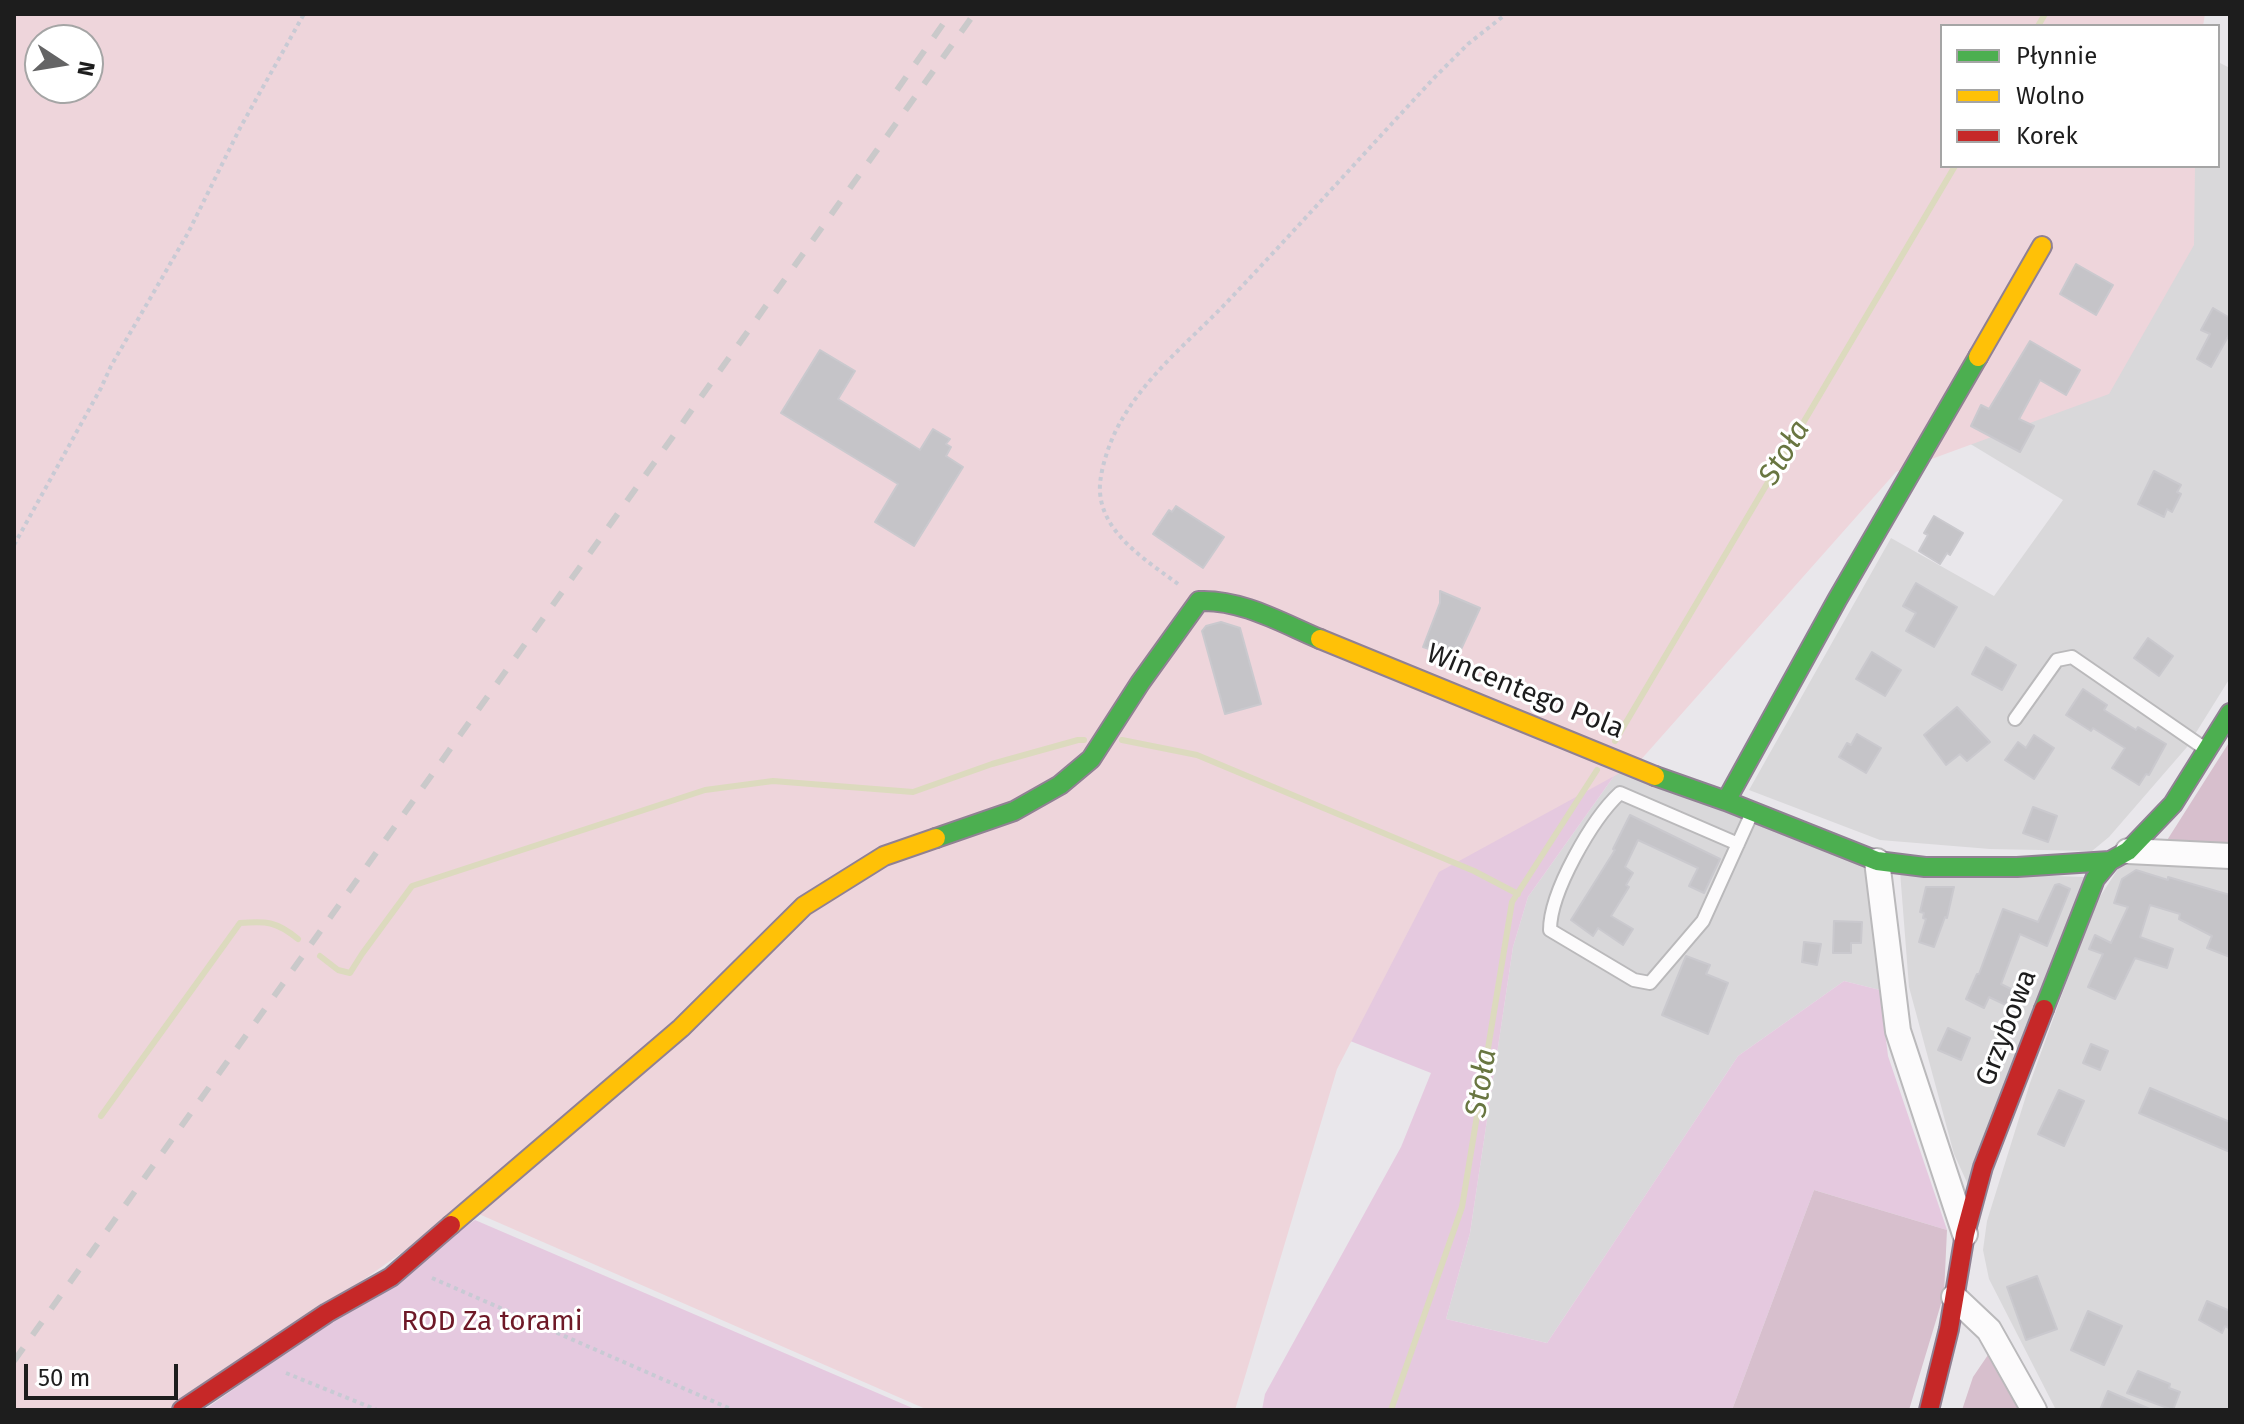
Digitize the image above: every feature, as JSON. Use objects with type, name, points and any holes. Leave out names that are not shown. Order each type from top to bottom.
[{"type":"street","points":[[1726,801],[1837,600],[2042,246]]},
{"type":"street","name":"Wincentego Pola","points":[[1199,601],[1217,600],[1237,605],[1656,776],[1877,861],[1925,867],[2017,867],[2119,856]]},
{"type":"street","points":[[182,1410],[327,1313],[391,1277],[681,1028],[804,906],[884,856],[1014,811],[1060,785],[1091,759],[1140,683],[1199,601]]},
{"type":"street","name":"Grzybowa","points":[[1929,1410],[1948,1333],[1965,1234],[1983,1167],[2095,879],[2173,804],[2230,713]]},
{"type":"street","points":[[2119,856],[2230,856]]},
{"type":"street","points":[[1877,861],[1898,1031],[1965,1234]]},
{"type":"street","points":[[1954,1297],[1989,1330],[2034,1410]]},
{"type":"lane","points":[[2015,719],[2057,660],[2072,657],[2206,750]]},
{"type":"lane","points":[[1738,844],[1620,793],[1607,805],[1574,857],[1550,916],[1550,930],[1634,980],[1650,983],[1703,921],[1738,844],[1752,812]]},
{"type":"path","points":[[14,545],[111,366],[188,233],[240,128],[304,14]]},
{"type":"path","points":[[1199,601],[1134,551],[1113,529],[1103,508],[1100,486],[1104,462],[1123,417],[1148,383],[1223,307],[1435,77],[1468,44],[1506,14]]},
{"type":"path","points":[[404,1266],[733,1410]]},
{"type":"path","points":[[253,1362],[310,1381],[377,1410]]},
{"type":"shaded area","points":[[14,14],[2205,14],[2203,24],[1940,24],[1940,168],[2195,168],[2194,245],[2109,394],[1896,472],[1638,763],[1439,872],[1337,1069],[1235,1410],[928,1410],[465,1208],[179,1410],[14,1410]]},
{"type":"shaded area","points":[[2220,63],[2230,68],[2230,678],[2187,747],[2109,837],[2092,851],[1990,849],[1880,840],[1749,790],[1891,538],[1994,596],[2063,500],[1949,431],[2065,168],[2220,168]]},
{"type":"shaded area","points":[[2230,741],[2230,849],[2164,845]]},
{"type":"shaded area","points":[[1619,769],[1865,863],[1880,990],[1844,981],[1738,1056],[1547,1343],[1446,1319],[1470,1233],[1513,947],[1528,897]]},
{"type":"shaded area","points":[[2127,855],[2230,860],[2230,1410],[2056,1410],[1989,1279],[1983,1250],[1987,1221],[2030,1083],[2094,906]]},
{"type":"shaded area","points":[[1900,871],[2085,877],[1970,1189],[1954,1154],[1909,987]]},
{"type":"shaded area","points":[[1814,1190],[1947,1230],[1944,1294],[1909,1410],[1732,1410]]},
{"type":"shaded area","points":[[1992,1349],[2023,1410],[1962,1410],[1973,1377]]},
{"type":"green space","points":[[1619,769],[1528,897],[1513,947],[1470,1233],[1446,1319],[1547,1343],[1738,1056],[1844,981],[1880,990],[1888,1056],[1947,1230],[1814,1190],[1732,1410],[1262,1410],[1265,1394],[1401,1147],[1431,1073],[1027,913]]},
{"type":"green space","name":"ROD Za torami","points":[[475,1220],[917,1410],[204,1410]]},
{"type":"building","points":[[2076,264],[2113,285],[2096,315],[2060,294]]},
{"type":"building","points":[[2213,308],[2230,318],[2230,333],[2211,367],[2197,359],[2210,334],[2201,330]]},
{"type":"building","points":[[2030,341],[2080,370],[2066,395],[2040,380],[2019,419],[2034,426],[2020,452],[1971,426],[1981,405],[1989,409]]},
{"type":"building","points":[[820,350],[855,371],[838,399],[920,450],[933,429],[950,439],[946,444],[951,447],[946,456],[963,467],[914,546],[875,522],[898,484],[781,413]]},
{"type":"building","points":[[2154,471],[2181,485],[2177,492],[2181,494],[2172,512],[2167,509],[2164,517],[2138,504]]},
{"type":"building","points":[[1176,506],[1224,537],[1203,568],[1153,534],[1169,510],[1172,512]]},
{"type":"building","points":[[1934,516],[1963,533],[1950,555],[1947,553],[1940,564],[1919,551],[1928,535],[1924,533]]},
{"type":"building","points":[[1916,583],[1957,607],[1934,647],[1906,631],[1916,613],[1903,606]]},
{"type":"building","points":[[1440,591],[1480,608],[1457,658],[1423,647],[1440,603]]},
{"type":"building","points":[[1221,622],[1240,628],[1261,704],[1225,714],[1202,631],[1206,626]]},
{"type":"building","points":[[2148,638],[2173,656],[2159,676],[2134,658]]},
{"type":"building","points":[[1986,647],[2016,665],[2002,690],[1972,674]]},
{"type":"building","points":[[1872,652],[1901,670],[1885,696],[1856,679]]},
{"type":"building","points":[[2083,689],[2107,705],[2104,710],[2166,744],[2149,775],[2146,774],[2139,785],[2112,768],[2125,748],[2066,715]]},
{"type":"building","points":[[1957,707],[1990,742],[1967,761],[1960,754],[1946,765],[1924,735]]},
{"type":"building","points":[[1857,734],[1881,748],[1866,773],[1839,757]]},
{"type":"building","points":[[2034,735],[2054,748],[2034,779],[2005,760],[2018,742],[2026,748]]},
{"type":"building","points":[[2033,807],[2057,816],[2048,842],[2023,833]]},
{"type":"building","points":[[1630,815],[1720,859],[1704,893],[1689,886],[1698,868],[1638,840],[1625,867],[1633,873],[1626,885],[1629,887],[1611,916],[1633,929],[1623,945],[1598,928],[1593,936],[1571,920],[1615,850]]},
{"type":"building","points":[[2136,870],[2230,895],[2230,957],[2207,948],[2212,936],[2179,919],[2180,914],[2150,905],[2140,937],[2173,949],[2167,968],[2135,958],[2115,999],[2088,987],[2103,954],[2089,949],[2095,935],[2111,943],[2128,907],[2114,903],[2122,879]]},
{"type":"building","points":[[2055,885],[2070,889],[2047,946],[2020,934],[2001,984],[2015,991],[2008,1006],[1989,997],[1984,1008],[1966,999],[1979,974],[2003,909],[2038,922]]},
{"type":"building","points":[[1926,887],[1954,887],[1947,918],[1934,947],[1919,942],[1926,919],[1920,912]]},
{"type":"building","points":[[1834,921],[1862,922],[1861,943],[1851,943],[1851,953],[1833,953]]},
{"type":"building","points":[[1804,942],[1821,944],[1817,965],[1802,962]]},
{"type":"building","points":[[1686,956],[1710,965],[1706,974],[1728,983],[1708,1034],[1662,1015]]},
{"type":"building","points":[[1948,1028],[1970,1038],[1961,1060],[1938,1050]]},
{"type":"building","points":[[2091,1044],[2108,1051],[2100,1070],[2083,1063]]},
{"type":"building","points":[[2150,1088],[2230,1122],[2230,1152],[2139,1113]]},
{"type":"building","points":[[2059,1090],[2084,1101],[2064,1146],[2038,1134]]},
{"type":"building","points":[[2037,1276],[2057,1329],[2026,1340],[2007,1287]]},
{"type":"building","points":[[2207,1301],[2230,1311],[2230,1329],[2225,1326],[2222,1333],[2199,1320]]},
{"type":"building","points":[[2088,1311],[2122,1326],[2104,1365],[2071,1350]]},
{"type":"building","points":[[2138,1371],[2170,1384],[2169,1388],[2180,1392],[2173,1410],[2127,1393]]},
{"type":"building","points":[[2108,1391],[2152,1410],[2100,1410]]},
{"type":"waterway","name":"Stoła","points":[[2039,24],[2045,14]]},
{"type":"waterway","name":"Stoła","points":[[1615,741],[1954,168]]},
{"type":"waterway","points":[[320,956],[338,970],[350,973],[412,886],[705,790],[773,781],[913,792],[992,764],[1084,740]]},
{"type":"waterway","points":[[1122,740],[1197,755],[1474,871],[1518,894]]},
{"type":"waterway","name":"Stoła","points":[[1391,1410],[1462,1207],[1512,902],[1597,770]]},
{"type":"waterway","points":[[101,1116],[240,923],[270,924],[298,939]]},
{"type":"railway","points":[[897,90],[950,14]]},
{"type":"railway","points":[[14,1361],[974,14]]},
{"type":"traffic: fast","points":[[1726,801],[1837,600],[1978,357]]},
{"type":"traffic: fast","points":[[936,838],[1014,811],[1060,785],[1091,759],[1140,683],[1199,601],[1246,608],[1320,639]]},
{"type":"traffic: fast","points":[[2044,1009],[2095,879],[2110,861],[2128,851],[2173,804],[2230,713]]},
{"type":"traffic: fast","points":[[1655,776],[1877,861],[1925,867],[2017,867],[2110,861]]},
{"type":"traffic: slow","points":[[1978,357],[2042,246]]},
{"type":"traffic: slow","points":[[1320,639],[1655,776]]},
{"type":"traffic: slow","points":[[451,1225],[681,1028],[804,906],[884,856],[936,838]]},
{"type":"traffic: jam","points":[[1929,1410],[1949,1329],[1965,1234],[1983,1167],[2044,1009]]},
{"type":"traffic: jam","points":[[182,1410],[327,1313],[391,1277],[451,1225]]}]
